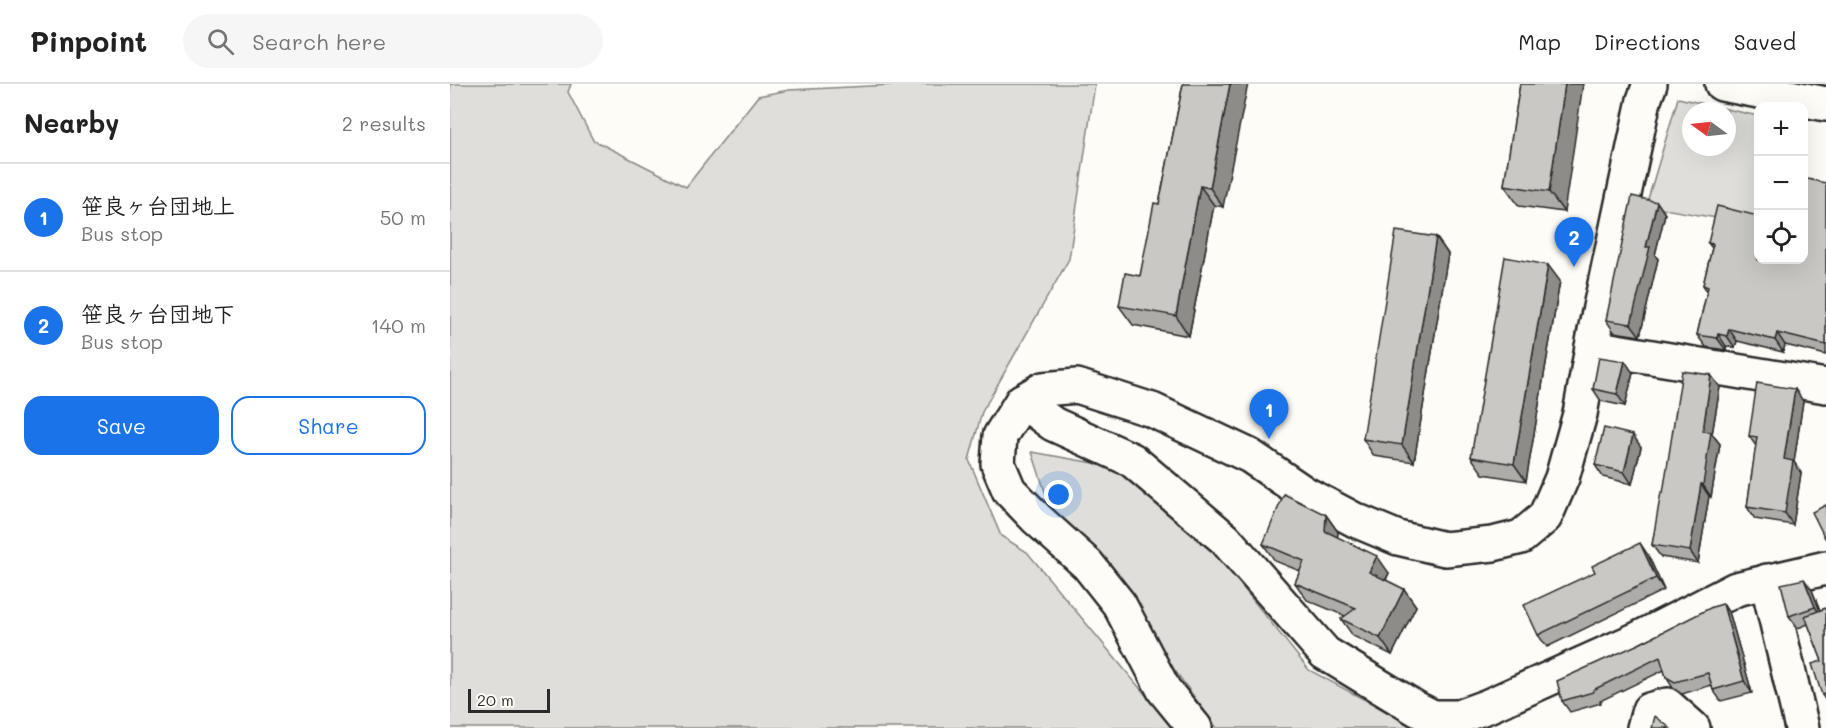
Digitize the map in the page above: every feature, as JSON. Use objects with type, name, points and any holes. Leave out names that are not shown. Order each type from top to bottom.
[{"type":"street","points":[[1195,728],[1164,690],[1119,604],[1088,566],[1009,490],[998,464],[1000,436],[1022,401],[1043,389],[1077,386],[1152,410],[1250,456],[1304,493],[1355,520],[1398,538],[1445,549],[1493,544],[1521,537],[1545,518],[1562,478],[1580,414],[1644,100],[1650,84]]},
{"type":"street","points":[[1722,84],[1826,104]]},
{"type":"street","points":[[1592,347],[1826,386]]},
{"type":"street","points":[[1022,401],[1053,424],[1132,460],[1225,538],[1325,653],[1417,710],[1433,717],[1458,717],[1488,706],[1640,638],[1736,589],[1826,568]]},
{"type":"street","points":[[1767,581],[1802,728]]},
{"type":"street","points":[[1644,728],[1649,710],[1667,705],[1693,728]]},
{"type":"shaded area","points":[[450,84],[571,84],[568,92],[593,140],[686,187],[758,96],[789,90],[912,84],[1095,84],[1069,259],[982,412],[969,460],[1001,536],[1027,552],[1173,728],[450,728]]},
{"type":"shaded area","points":[[1678,98],[1696,102],[1682,102],[1682,156],[1736,156],[1736,111],[1754,115],[1754,224],[1646,206]]},
{"type":"shaded area","points":[[1032,452],[1116,467],[1216,554],[1309,670],[1406,722],[1469,725],[1466,728],[1217,728],[1080,541],[1049,504]]},
{"type":"building","points":[[1183,84],[1230,84],[1210,188],[1200,186],[1176,316],[1119,306],[1125,273],[1140,276],[1154,203],[1159,204]]},
{"type":"building","points":[[1520,84],[1565,84],[1549,192],[1504,185]]},
{"type":"building","points":[[1808,179],[1826,183],[1826,345],[1777,333],[1775,340],[1729,329],[1727,336],[1718,334],[1717,338],[1697,335],[1708,287],[1703,285],[1713,244],[1708,243],[1717,206],[1754,215],[1754,264],[1808,264]]},
{"type":"building","points":[[1632,196],[1657,202],[1646,247],[1650,247],[1631,324],[1606,320]]},
{"type":"building","points":[[1396,231],[1436,237],[1402,445],[1363,439]]},
{"type":"building","points":[[1505,257],[1548,265],[1514,464],[1471,457]]},
{"type":"building","points":[[1599,357],[1625,361],[1617,394],[1593,389]]},
{"type":"building","points":[[1682,371],[1711,375],[1703,431],[1711,432],[1690,551],[1652,545],[1661,492],[1663,493]]},
{"type":"building","points":[[1757,383],[1795,389],[1784,459],[1793,461],[1785,513],[1747,507],[1757,437],[1749,436]]},
{"type":"building","points":[[1604,428],[1633,435],[1624,472],[1595,465]]},
{"type":"building","points":[[1284,494],[1326,515],[1325,531],[1377,556],[1369,572],[1404,589],[1380,638],[1341,619],[1356,608],[1295,583],[1304,561],[1263,544]]},
{"type":"building","points":[[1826,505],[1826,537],[1825,538],[1812,512]]},
{"type":"building","points":[[1640,543],[1656,578],[1538,635],[1524,605],[1595,572],[1592,566]]},
{"type":"building","points":[[1804,579],[1815,607],[1789,616],[1781,584]]},
{"type":"building","points":[[1723,604],[1744,681],[1713,690],[1708,673],[1675,682],[1666,677],[1660,657],[1593,692],[1562,701],[1557,681],[1641,643],[1712,607]]},
{"type":"building","points":[[1826,608],[1826,696],[1822,695],[1812,664],[1822,661],[1805,616]]},
{"type":"building","points":[[1655,716],[1670,728],[1652,728]]},
{"type":"place","name":"笹良ヶ台団地下","points":[[1574,267]]},
{"type":"place","name":"笹良ヶ台団地上","points":[[1269,439]]}]
